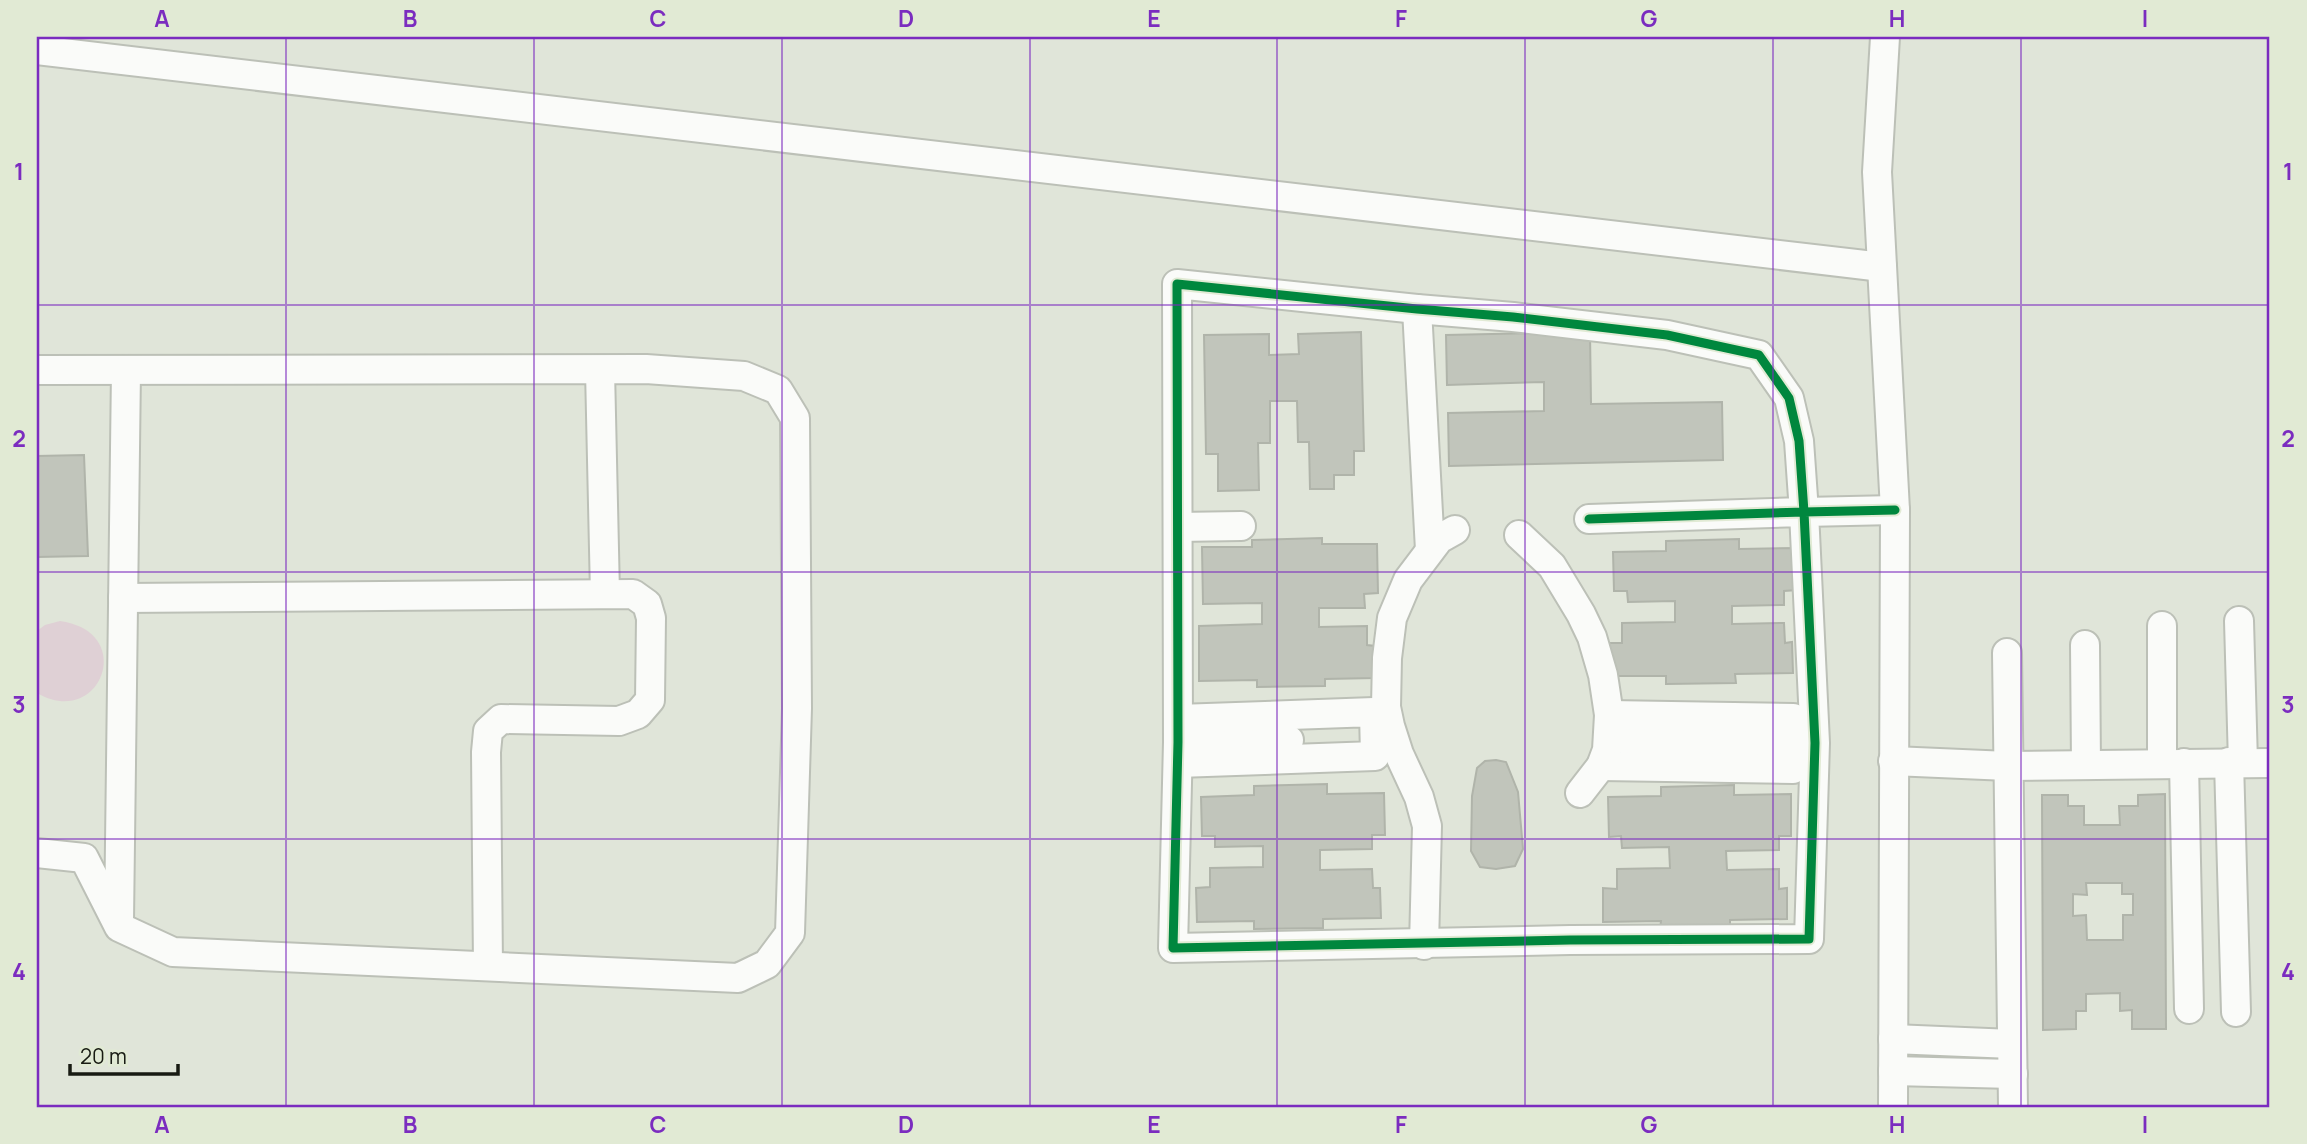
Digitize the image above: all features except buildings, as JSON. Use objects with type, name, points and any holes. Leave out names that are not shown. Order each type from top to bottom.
[{"type":"street","points":[[1885,37],[1877,172],[1895,510],[1893,1107]]},
{"type":"street","points":[[37,50],[1882,267]]},
{"type":"street","points":[[1177,284],[1667,335],[1759,355],[1789,398],[1799,441],[1804,512],[1804,743],[1809,939],[1570,940],[1173,948],[1178,742],[1177,284]]},
{"type":"street","points":[[1417,309],[1430,550]]},
{"type":"street","points":[[37,370],[646,369],[744,376],[778,390],[795,418],[797,708],[790,933],[767,964],[738,978],[173,952],[119,927],[84,858],[37,853]]},
{"type":"street","points":[[119,927],[126,370]]},
{"type":"street","points":[[600,370],[605,594]]},
{"type":"street","points":[[1589,519],[1895,510]]},
{"type":"street","points":[[1178,527],[1241,526]]},
{"type":"street","points":[[1387,755],[1387,658],[1392,618],[1408,580],[1439,539],[1455,530]]},
{"type":"street","points":[[1519,535],[1552,566],[1581,614],[1592,637],[1603,675],[1609,715],[1607,750],[1601,766],[1580,793]]},
{"type":"street","points":[[123,598],[633,594],[647,604],[651,618],[650,700],[638,714],[619,721],[500,719],[488,731],[488,967]]},
{"type":"street","points":[[2236,1012],[2247,763],[2239,621]]},
{"type":"street","points":[[2162,626],[2189,1009]]},
{"type":"street","points":[[2085,645],[2086,765]]},
{"type":"street","points":[[2007,653],[2013,1107]]},
{"type":"street","points":[[1178,742],[1374,712],[1387,755],[1419,797],[1427,826],[1424,945]]},
{"type":"street","points":[[1601,766],[1793,769],[1804,743],[1793,718],[1609,715]]},
{"type":"street","points":[[1178,742],[1323,740]]},
{"type":"street","points":[[1628,741],[1804,743]]},
{"type":"street","points":[[1178,742],[1387,755]]},
{"type":"street","points":[[1893,761],[2008,766],[2247,763]]},
{"type":"street","points":[[1893,1039],[2012,1044]]},
{"type":"street","points":[[1893,1071],[2013,1074]]},
{"type":"shaded area","points":[[60,621],[84,629],[98,642],[104,658],[101,675],[93,689],[78,699],[59,701],[37,693],[37,631],[45,625]]},
{"type":"cycle path","points":[[1589,519],[1804,512],[1815,743],[1809,939],[1570,940],[1173,948],[1178,742],[1177,284],[1667,335],[1759,355],[1789,398],[1799,441],[1804,512],[1895,510]]}]
